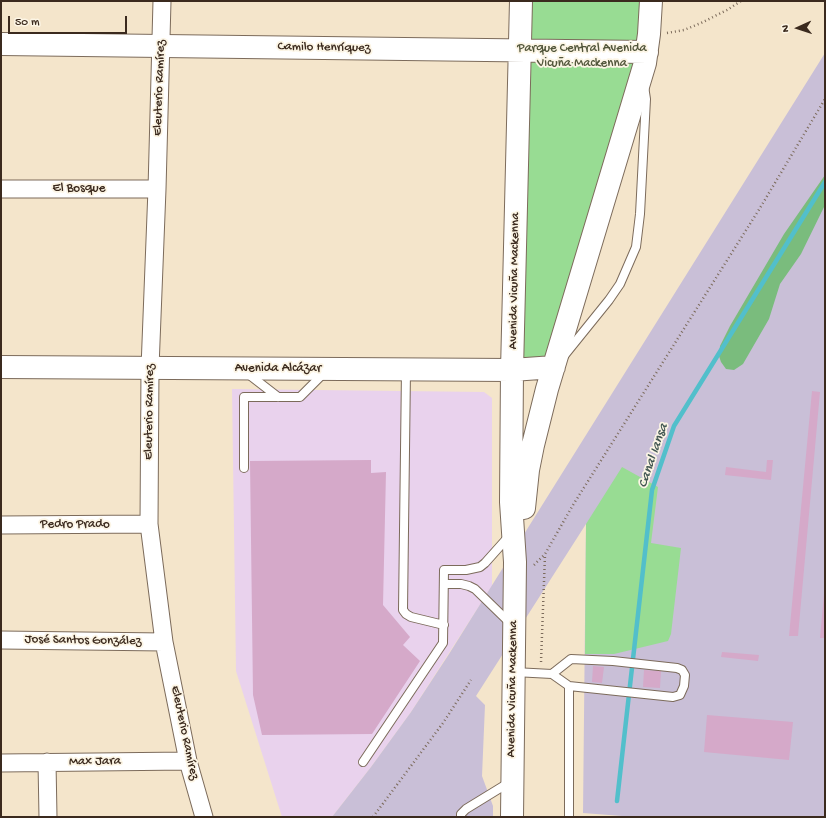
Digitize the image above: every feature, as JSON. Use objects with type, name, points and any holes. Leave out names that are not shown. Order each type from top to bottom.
[{"type":"main road","name":"Avenida Vicuña Mackenna","points":[[512,817],[515,571],[512,502],[512,370],[521,1]]},
{"type":"main road","name":"Avenida Vicuña Mackenna","points":[[515,571],[522,526],[524,498],[532,451],[554,367],[639,79],[648,43],[651,1]]},
{"type":"main road","name":"Camilo Henríquez","points":[[1,44],[520,50],[648,43]]},
{"type":"main road","name":"Avenida Alcázar","points":[[1,367],[512,370],[554,367]]},
{"type":"street","name":"Eleuterio Ramírez","points":[[162,1],[150,368],[149,524],[164,642],[188,760],[204,817]]},
{"type":"street","name":"El Bosque","points":[[1,189],[157,188]]},
{"type":"street","name":"Pedro Prado","points":[[1,525],[149,524]]},
{"type":"street","name":"José Santos González","points":[[1,640],[164,642]]},
{"type":"street","name":"Max Jara","points":[[1,762],[188,760]]},
{"type":"street","points":[[47,762],[48,817]]},
{"type":"lane","name":"Avenida Vicuña Mackenna","points":[[554,367],[571,349],[620,284],[636,247],[640,214],[646,99],[644,87],[639,79]]},
{"type":"lane","points":[[242,368],[278,397]]},
{"type":"lane","points":[[244,468],[244,397],[300,397],[328,369]]},
{"type":"lane","points":[[406,370],[403,610],[411,617],[444,625]]},
{"type":"lane","points":[[363,762],[441,646],[444,638],[444,570],[466,570],[480,567],[513,532]]},
{"type":"lane","points":[[444,584],[461,584],[475,589],[514,627]]},
{"type":"lane","points":[[514,672],[552,674],[569,686],[672,697],[680,695],[684,686],[685,675],[682,670],[677,668],[613,661],[571,659],[552,674]]},
{"type":"lane","points":[[569,686],[569,817]]},
{"type":"lane","points":[[461,817],[461,814],[466,809],[512,781]]},
{"type":"path","points":[[648,43],[670,33],[684,30],[727,10],[741,1]]},
{"type":"path","points":[[515,571],[531,568],[545,554],[572,505],[760,208],[825,99]]},
{"type":"path","points":[[541,674],[542,607],[545,554]]},
{"type":"path","points":[[372,817],[443,723],[471,680]]},
{"type":"shaded area","points":[[825,53],[825,817],[635,817],[583,813],[586,524],[476,696],[485,705],[482,776],[493,806],[493,817],[332,817],[411,712],[449,654]]},
{"type":"shaded area","points":[[232,389],[484,392],[492,398],[492,586],[411,712],[332,817],[282,817],[236,671]]},
{"type":"green space","name":"Parque Central Avenida Vicuña Mackenna","points":[[527,1],[645,1],[640,55],[552,357],[520,361]]},
{"type":"green space","points":[[825,175],[825,205],[801,254],[780,284],[769,319],[743,364],[734,370],[726,369],[719,356],[720,346],[730,326],[784,234]]},
{"type":"green space","points":[[622,467],[658,487],[651,543],[681,548],[671,634],[668,641],[614,654],[585,654],[586,524]]},
{"type":"building","points":[[812,391],[820,392],[798,636],[789,636]]},
{"type":"building","points":[[371,460],[371,473],[386,472],[383,605],[410,637],[403,645],[420,661],[372,734],[262,735],[253,695],[250,461]]},
{"type":"building","points":[[767,460],[773,460],[771,480],[725,475],[726,467],[766,472]]},
{"type":"building","points":[[824,594],[825,638],[820,638]]},
{"type":"building","points":[[722,652],[759,655],[758,661],[721,657]]},
{"type":"building","points":[[593,666],[604,667],[602,683],[592,682]]},
{"type":"building","points":[[644,670],[661,671],[660,688],[643,687]]},
{"type":"building","points":[[707,715],[793,722],[789,760],[704,752]]},
{"type":"waterway","name":"Canal Iansa","points":[[617,801],[652,490],[674,426],[825,182]]}]
